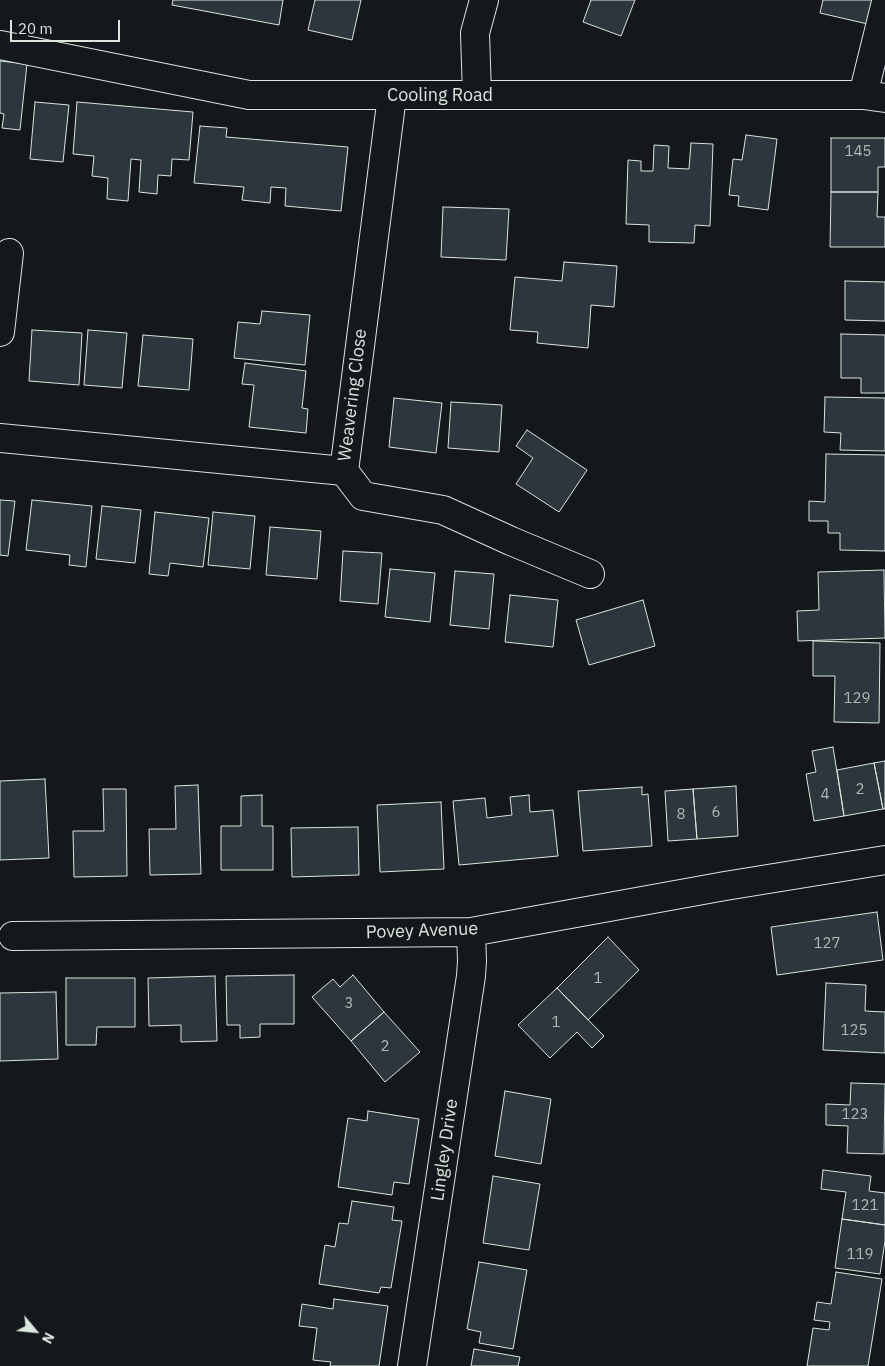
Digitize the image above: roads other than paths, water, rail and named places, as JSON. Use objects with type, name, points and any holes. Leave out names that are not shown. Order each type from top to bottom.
[{"type":"street","points":[[476,95],[475,33],[484,0]]},
{"type":"street","points":[[874,97],[885,6]]},
{"type":"street","name":"Cooling Road","points":[[0,45],[249,95],[874,97]]},
{"type":"street","name":"Weavering Close","points":[[0,438],[344,471],[392,96]]},
{"type":"street","points":[[0,332],[9,253]]},
{"type":"street","points":[[344,471],[363,496],[443,510],[511,542],[590,574]]},
{"type":"street","name":"Povey Avenue","points":[[13,936],[471,932],[725,886],[885,860]]},
{"type":"street","name":"Lingley Drive","points":[[412,1366],[471,976],[471,932]]}]
